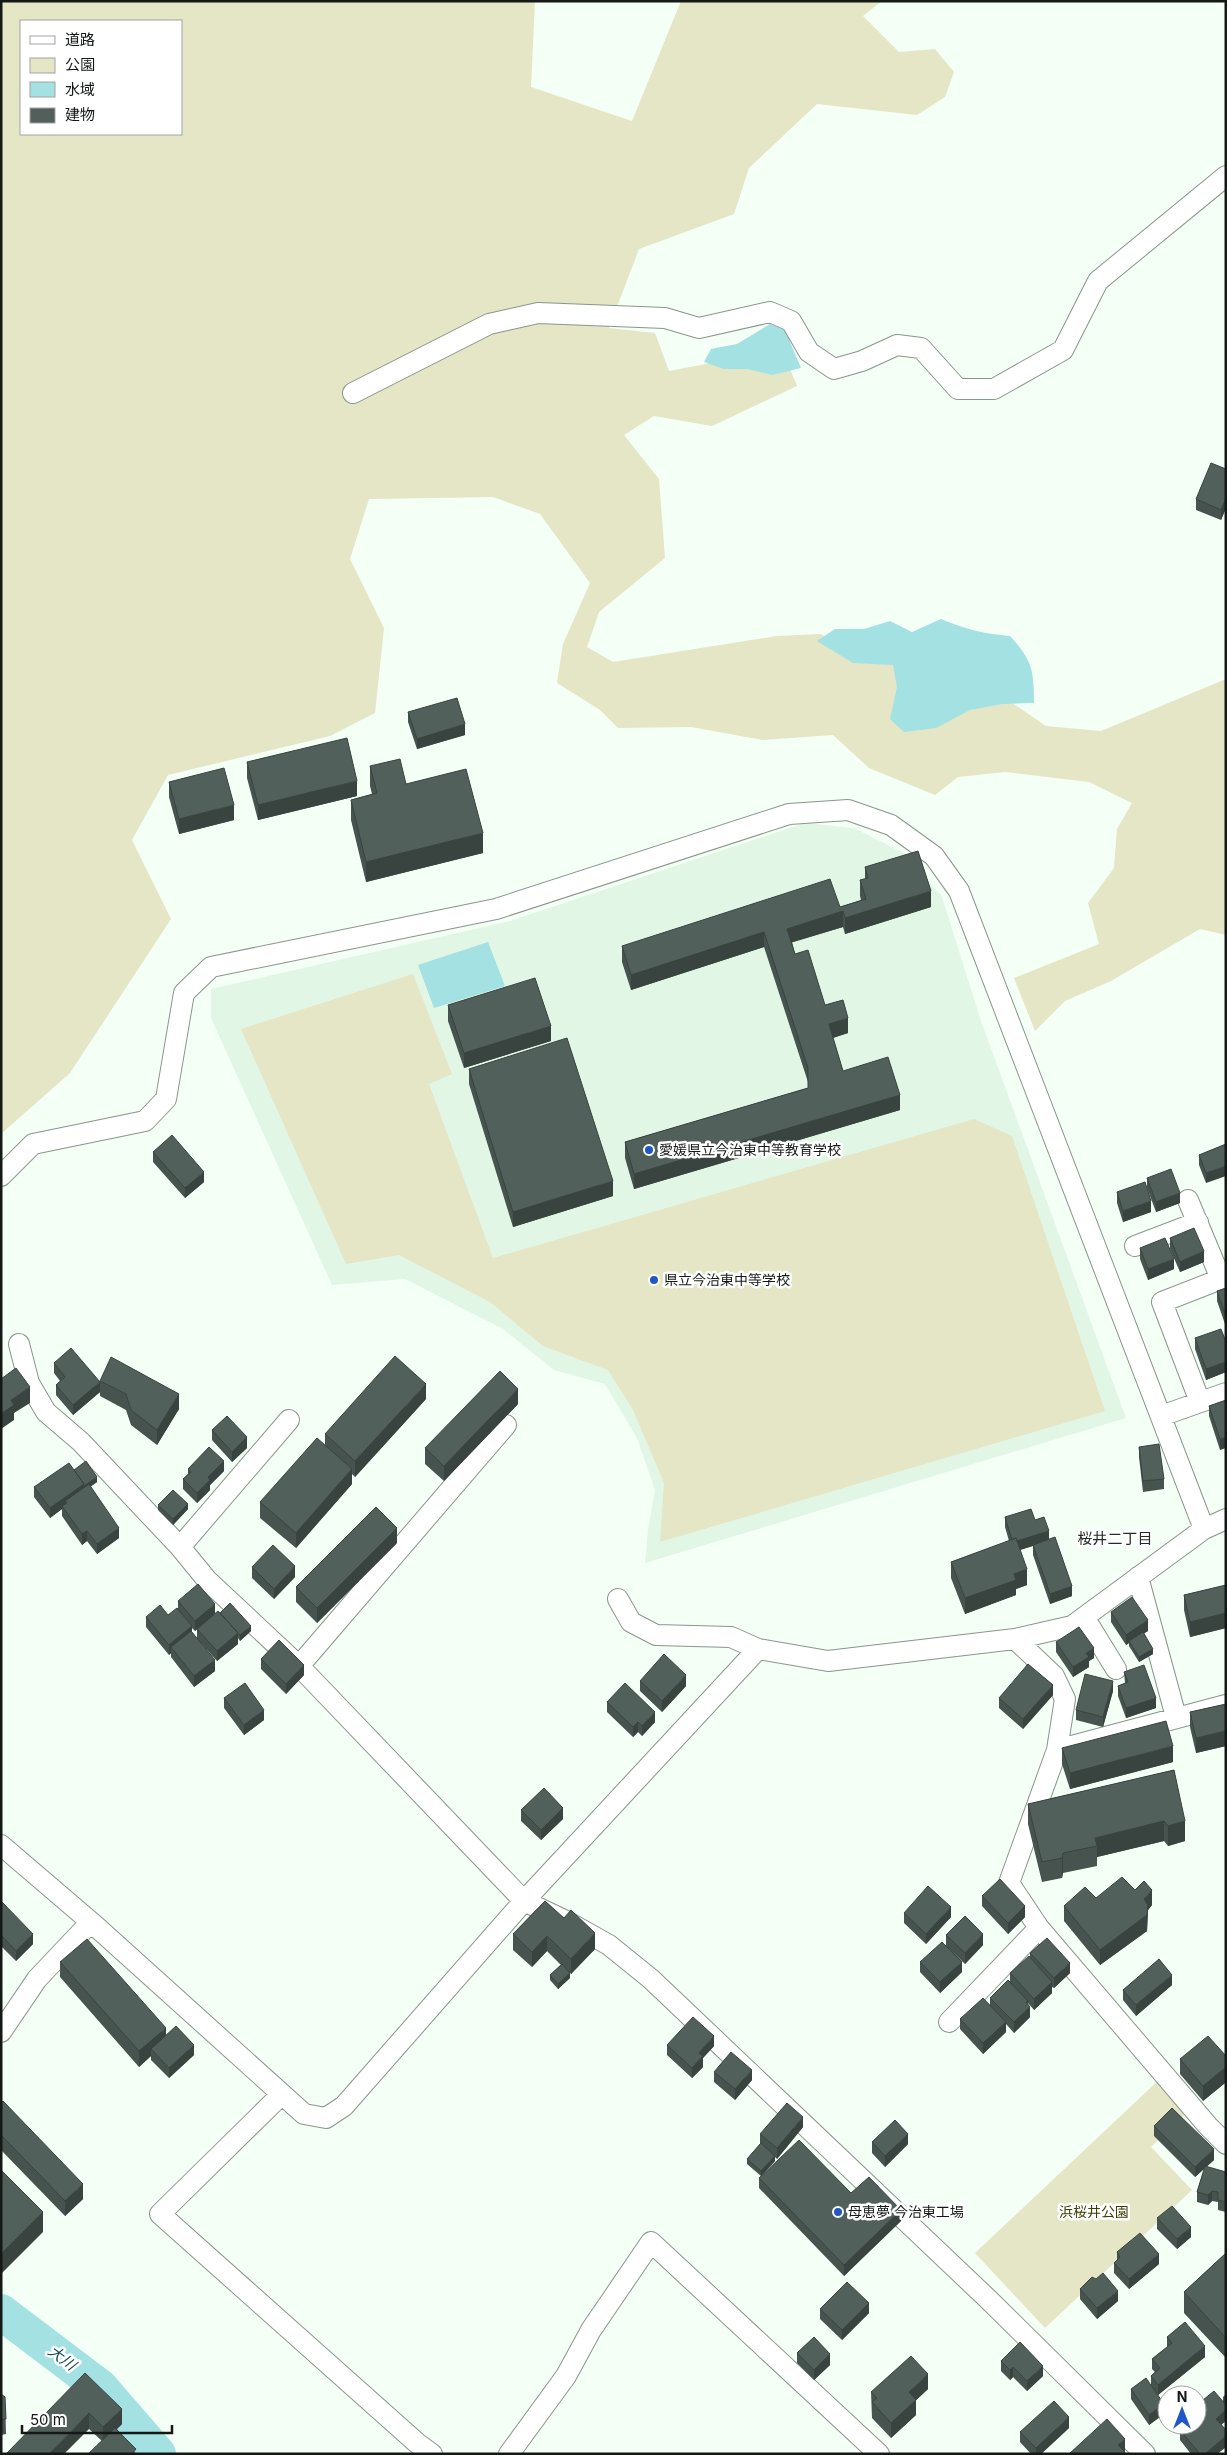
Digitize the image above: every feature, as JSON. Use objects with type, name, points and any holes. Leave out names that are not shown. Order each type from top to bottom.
[{"type":"street","points":[[353,393],[488,324],[538,313],[665,318],[699,328],[770,312],[791,321],[809,352],[834,369],[862,361],[897,345],[921,348],[958,389],[994,389],[1063,350],[1098,281],[1226,176]]},
{"type":"street","points":[[1,1176],[33,1144],[145,1121],[166,1099],[184,992],[211,967],[496,909],[789,814],[848,810],[891,825],[934,856],[959,891],[1204,1529]]},
{"type":"street","points":[[1188,1200],[1221,1279],[1162,1302],[1200,1402]]},
{"type":"street","points":[[1135,1246],[1198,1222]]},
{"type":"street","points":[[19,1344],[29,1383],[46,1412],[81,1442],[180,1548],[207,1580],[299,1666],[524,1902],[568,1922],[609,1945],[651,1979],[990,2300],[1145,2454]]},
{"type":"street","points":[[1161,1416],[1226,1392]]},
{"type":"street","points":[[180,1548],[289,1420]]},
{"type":"street","points":[[299,1666],[506,1425]]},
{"type":"street","points":[[618,1599],[631,1622],[656,1635],[731,1637],[758,1648],[828,1661],[1015,1639],[1072,1626],[1204,1529],[1226,1519]]},
{"type":"street","points":[[1138,1577],[1176,1717]]},
{"type":"street","points":[[1084,1617],[1116,1669]]},
{"type":"street","points":[[1015,1639],[1054,1676],[1065,1699],[1057,1750],[1009,1883],[1039,1928],[1226,2144]]},
{"type":"street","points":[[1,1845],[91,1922],[304,2114],[326,2118],[344,2106],[524,1902],[758,1648]]},
{"type":"street","points":[[1057,1750],[1226,1705]]},
{"type":"street","points":[[1,2032],[37,1979],[91,1922]]},
{"type":"street","points":[[950,2022],[1039,1928]]},
{"type":"street","points":[[282,2094],[160,2214],[417,2443],[432,2454]]},
{"type":"street","points":[[509,2454],[566,2376],[591,2330],[651,2242],[878,2454]]},
{"type":"shaded area","name":"愛媛県立今治東中等教育学校","points":[[805,823],[854,828],[904,853],[942,897],[981,1021],[1126,1418],[645,1563],[648,1530],[655,1490],[637,1438],[605,1384],[554,1370],[503,1329],[405,1279],[332,1285],[211,1018],[211,989],[510,921]]},
{"type":"green space","points":[[1,1],[535,1],[531,87],[632,121],[681,1],[882,1],[863,16],[899,52],[935,49],[954,72],[945,97],[917,115],[817,104],[749,168],[734,214],[639,249],[609,328],[655,333],[669,371],[727,360],[787,362],[797,386],[712,426],[654,416],[624,435],[659,479],[665,558],[599,612],[587,647],[613,662],[777,636],[820,634],[856,651],[999,694],[1046,726],[1101,731],[1226,679],[1226,935],[1200,929],[1111,981],[1065,1001],[1035,1031],[1014,978],[1099,944],[1088,903],[1114,868],[1117,829],[1132,803],[1089,782],[1005,772],[958,777],[935,795],[869,768],[833,735],[763,740],[691,727],[618,728],[600,710],[557,683],[563,644],[590,583],[540,514],[493,497],[369,499],[350,559],[384,628],[375,713],[330,736],[168,775],[132,840],[171,919],[70,1073],[1,1134]]},
{"type":"green space","points":[[413,974],[452,1074],[429,1084],[493,1258],[974,1119],[1012,1136],[1105,1411],[660,1542],[664,1483],[633,1410],[608,1370],[543,1346],[490,1302],[399,1255],[346,1264],[241,1029]]},
{"type":"green space","name":"浜桜井公園","points":[[1163,2076],[1193,2107],[1151,2147],[1192,2190],[1045,2328],[975,2253]]},
{"type":"water","points":[[770,324],[785,330],[801,368],[772,375],[747,369],[724,369],[704,362],[711,349],[737,344]]},
{"type":"water","points":[[941,619],[958,626],[1010,636],[1023,652],[1030,666],[1034,703],[1002,704],[970,710],[936,728],[904,732],[890,719],[897,687],[893,665],[853,663],[817,641],[835,629],[864,629],[890,621],[912,632]]},
{"type":"water","points":[[488,942],[505,986],[434,1008],[418,965]]},
{"type":"building","points":[[1211,463],[1226,469],[1226,498],[1221,510],[1196,499]]},
{"type":"building","points":[[457,698],[465,724],[417,739],[408,712]]},
{"type":"building","points":[[347,738],[357,781],[258,805],[247,762]]},
{"type":"building","points":[[400,759],[406,784],[466,769],[483,833],[366,862],[351,800],[377,793],[370,766]]},
{"type":"building","points":[[224,768],[234,805],[179,819],[169,782]]},
{"type":"building","points":[[918,851],[931,891],[845,918],[843,911],[787,929],[795,954],[808,950],[825,1005],[843,1000],[848,1018],[829,1024],[843,1071],[888,1057],[900,1095],[634,1174],[625,1142],[808,1088],[808,1068],[764,932],[631,975],[622,946],[830,879],[840,907],[866,899],[860,880],[868,878],[865,867]]},
{"type":"building","points":[[535,978],[551,1026],[464,1053],[448,1005]]},
{"type":"building","points":[[567,1038],[613,1181],[513,1212],[469,1069]]},
{"type":"building","points":[[172,1135],[204,1172],[185,1188],[153,1152]]},
{"type":"building","points":[[1226,1144],[1226,1166],[1206,1173],[1199,1155]]},
{"type":"building","points":[[1171,1169],[1180,1193],[1156,1202],[1147,1178]]},
{"type":"building","points":[[1145,1182],[1151,1201],[1123,1211],[1117,1192]]},
{"type":"building","points":[[1194,1228],[1204,1251],[1180,1262],[1170,1238]]},
{"type":"building","points":[[1165,1238],[1174,1259],[1148,1269],[1140,1248]]},
{"type":"building","points":[[1226,1288],[1226,1314],[1225,1314],[1217,1291]]},
{"type":"building","points":[[1221,1329],[1226,1342],[1226,1362],[1206,1369],[1195,1338]]},
{"type":"building","points":[[71,1348],[100,1382],[73,1405],[56,1385],[65,1377],[54,1363]]},
{"type":"building","points":[[395,1356],[426,1384],[355,1461],[325,1434]]},
{"type":"building","points":[[111,1357],[179,1394],[157,1430],[131,1410],[126,1394],[100,1381]]},
{"type":"building","points":[[16,1368],[30,1387],[11,1400],[14,1405],[1,1414],[1,1379]]},
{"type":"building","points":[[500,1371],[518,1389],[444,1466],[425,1448]]},
{"type":"building","points":[[1226,1400],[1226,1437],[1220,1439],[1209,1406]]},
{"type":"building","points":[[227,1416],[247,1437],[232,1452],[212,1430]]},
{"type":"building","points":[[317,1438],[352,1469],[296,1533],[260,1502]]},
{"type":"building","points":[[1159,1444],[1164,1479],[1143,1481],[1139,1447]]},
{"type":"building","points":[[209,1447],[224,1461],[208,1477],[210,1480],[197,1493],[183,1479],[191,1472],[188,1469]]},
{"type":"building","points":[[86,1461],[97,1477],[84,1486],[74,1470]]},
{"type":"building","points":[[69,1463],[84,1484],[50,1508],[34,1487]]},
{"type":"building","points":[[89,1484],[119,1528],[97,1544],[87,1531],[82,1534],[62,1506],[67,1503],[65,1501]]},
{"type":"building","points":[[173,1490],[188,1504],[173,1519],[158,1505]]},
{"type":"building","points":[[376,1507],[397,1528],[317,1608],[296,1587]]},
{"type":"building","points":[[1031,1509],[1035,1520],[1044,1517],[1049,1531],[1017,1541],[1016,1538],[1012,1540],[1005,1517]]},
{"type":"building","points":[[1055,1537],[1072,1586],[1050,1594],[1033,1545]]},
{"type":"building","points":[[1016,1538],[1027,1569],[1014,1574],[1016,1580],[965,1598],[951,1562]]},
{"type":"building","points":[[273,1545],[295,1566],[274,1589],[252,1567]]},
{"type":"building","points":[[198,1584],[215,1604],[195,1621],[178,1601]]},
{"type":"building","points":[[1226,1585],[1226,1613],[1190,1622],[1184,1595]]},
{"type":"building","points":[[1132,1597],[1148,1620],[1126,1635],[1111,1612]]},
{"type":"building","points":[[230,1603],[251,1626],[240,1635],[220,1613]]},
{"type":"building","points":[[160,1605],[168,1615],[177,1608],[192,1626],[169,1645],[146,1617]]},
{"type":"building","points":[[218,1611],[238,1633],[217,1651],[197,1629]]},
{"type":"building","points":[[1079,1627],[1094,1648],[1086,1653],[1089,1657],[1073,1667],[1056,1642]]},
{"type":"building","points":[[191,1631],[215,1660],[194,1676],[171,1647]]},
{"type":"building","points":[[1143,1632],[1153,1649],[1139,1657],[1129,1641]]},
{"type":"building","points":[[279,1640],[304,1665],[286,1684],[261,1659]]},
{"type":"building","points":[[664,1654],[686,1675],[662,1701],[640,1681]]},
{"type":"building","points":[[1028,1664],[1053,1685],[1023,1719],[999,1698]]},
{"type":"building","points":[[1144,1665],[1156,1698],[1126,1708],[1118,1686],[1128,1682],[1124,1672]]},
{"type":"building","points":[[1085,1674],[1113,1681],[1103,1717],[1076,1710]]},
{"type":"building","points":[[245,1683],[264,1710],[244,1725],[224,1698]]},
{"type":"building","points":[[625,1683],[655,1712],[642,1726],[638,1722],[633,1727],[607,1702]]},
{"type":"building","points":[[1226,1704],[1226,1731],[1196,1738],[1190,1712]]},
{"type":"building","points":[[1166,1721],[1173,1746],[1070,1773],[1062,1748]]},
{"type":"building","points":[[1174,1770],[1185,1821],[1168,1826],[1164,1821],[1095,1838],[1097,1846],[1063,1853],[1062,1858],[1042,1862],[1028,1804]]},
{"type":"building","points":[[544,1788],[563,1808],[541,1830],[521,1810]]},
{"type":"building","points":[[1122,1877],[1135,1890],[1144,1881],[1152,1890],[1144,1899],[1148,1905],[1147,1915],[1100,1950],[1064,1906],[1085,1887],[1096,1898]]},
{"type":"building","points":[[1000,1879],[1025,1906],[1008,1923],[982,1896]]},
{"type":"building","points":[[928,1886],[951,1907],[926,1934],[904,1913]]},
{"type":"building","points":[[545,1901],[564,1918],[571,1910],[595,1933],[571,1959],[547,1936],[532,1952],[513,1934]]},
{"type":"building","points":[[2,1902],[33,1934],[16,1951],[1,1935]]},
{"type":"building","points":[[965,1916],[983,1934],[965,1953],[946,1935]]},
{"type":"building","points":[[1047,1938],[1070,1963],[1054,1978],[1030,1953]]},
{"type":"building","points":[[87,1939],[166,2028],[139,2051],[60,1962]]},
{"type":"building","points":[[942,1942],[962,1962],[940,1982],[920,1962]]},
{"type":"building","points":[[1029,1956],[1052,1982],[1034,1999],[1010,1973]]},
{"type":"building","points":[[1159,1959],[1172,1975],[1136,2005],[1123,1990]]},
{"type":"building","points":[[562,1964],[570,1973],[558,1984],[550,1975]]},
{"type":"building","points":[[1008,1980],[1028,2001],[1026,2002],[1030,2007],[1014,2022],[990,1998]]},
{"type":"building","points":[[983,1998],[1006,2022],[983,2043],[960,2019]]},
{"type":"building","points":[[693,2017],[714,2036],[699,2053],[703,2056],[692,2068],[667,2045]]},
{"type":"building","points":[[176,2026],[194,2045],[169,2068],[151,2049]]},
{"type":"building","points":[[1208,2036],[1226,2056],[1226,2069],[1203,2086],[1180,2059]]},
{"type":"building","points":[[731,2052],[752,2070],[735,2089],[714,2072]]},
{"type":"building","points":[[3,2101],[83,2184],[65,2201],[1,2135],[1,2103]]},
{"type":"building","points":[[787,2103],[803,2117],[777,2148],[760,2134]]},
{"type":"building","points":[[1172,2108],[1214,2149],[1195,2167],[1154,2126]]},
{"type":"building","points":[[895,2120],[908,2134],[885,2156],[872,2142]]},
{"type":"building","name":"母恵夢 今治東工場","points":[[799,2140],[851,2193],[869,2177],[901,2210],[844,2265],[759,2178]]},
{"type":"building","points":[[761,2143],[775,2156],[761,2171],[747,2159]]},
{"type":"building","points":[[1205,2166],[1226,2172],[1226,2202],[1218,2200],[1218,2192],[1212,2191],[1208,2195],[1197,2192]]},
{"type":"building","points":[[1,2170],[43,2212],[1,2254]]},
{"type":"building","points":[[1172,2206],[1191,2227],[1177,2239],[1157,2218]]},
{"type":"building","points":[[1140,2233],[1159,2254],[1129,2279],[1114,2263],[1120,2257],[1117,2252]]},
{"type":"building","points":[[1226,2253],[1226,2338],[1184,2292]]},
{"type":"building","points":[[1103,2273],[1118,2291],[1097,2308],[1080,2289],[1092,2277],[1096,2279]]},
{"type":"building","points":[[847,2282],[869,2303],[842,2330],[820,2309]]},
{"type":"building","points":[[1185,2322],[1205,2346],[1158,2385],[1151,2376],[1160,2368],[1152,2359],[1172,2343],[1167,2337]]},
{"type":"building","points":[[814,2337],[830,2354],[814,2370],[797,2353]]},
{"type":"building","points":[[1020,2342],[1043,2366],[1027,2381],[1013,2367],[1010,2370],[1001,2361]]},
{"type":"building","points":[[911,2356],[928,2374],[909,2392],[916,2400],[891,2423],[872,2402],[877,2398],[871,2392]]},
{"type":"building","points":[[85,2373],[122,2409],[103,2427],[89,2413],[49,2454],[6,2454]]},
{"type":"building","points":[[1146,2378],[1157,2394],[1157,2409],[1149,2415],[1131,2389]]},
{"type":"building","points":[[1214,2391],[1226,2405],[1226,2410],[1216,2419],[1226,2430],[1226,2436],[1205,2454],[1200,2454],[1184,2435],[1207,2435],[1207,2397]]},
{"type":"building","points":[[1,2394],[5,2397],[6,2419],[1,2419]]},
{"type":"building","points":[[1054,2401],[1069,2417],[1036,2448],[1020,2432]]},
{"type":"building","points":[[1107,2419],[1125,2439],[1118,2445],[1125,2452],[1124,2454],[1069,2454]]},
{"type":"building","points":[[115,2428],[136,2449],[132,2454],[88,2454]]},
{"type":"waterway","name":"大川","points":[[1,2312],[100,2387],[158,2454]]},
{"type":"place","name":"愛媛県立今治東中等教育学校","points":[[649,1150]]},
{"type":"place","name":"県立今治東中等学校","points":[[654,1280]]},
{"type":"place","name":"母恵夢 今治東工場","points":[[838,2212]]},
{"type":"district","name":"桜井二丁目","points":[[1115,1539]]}]
